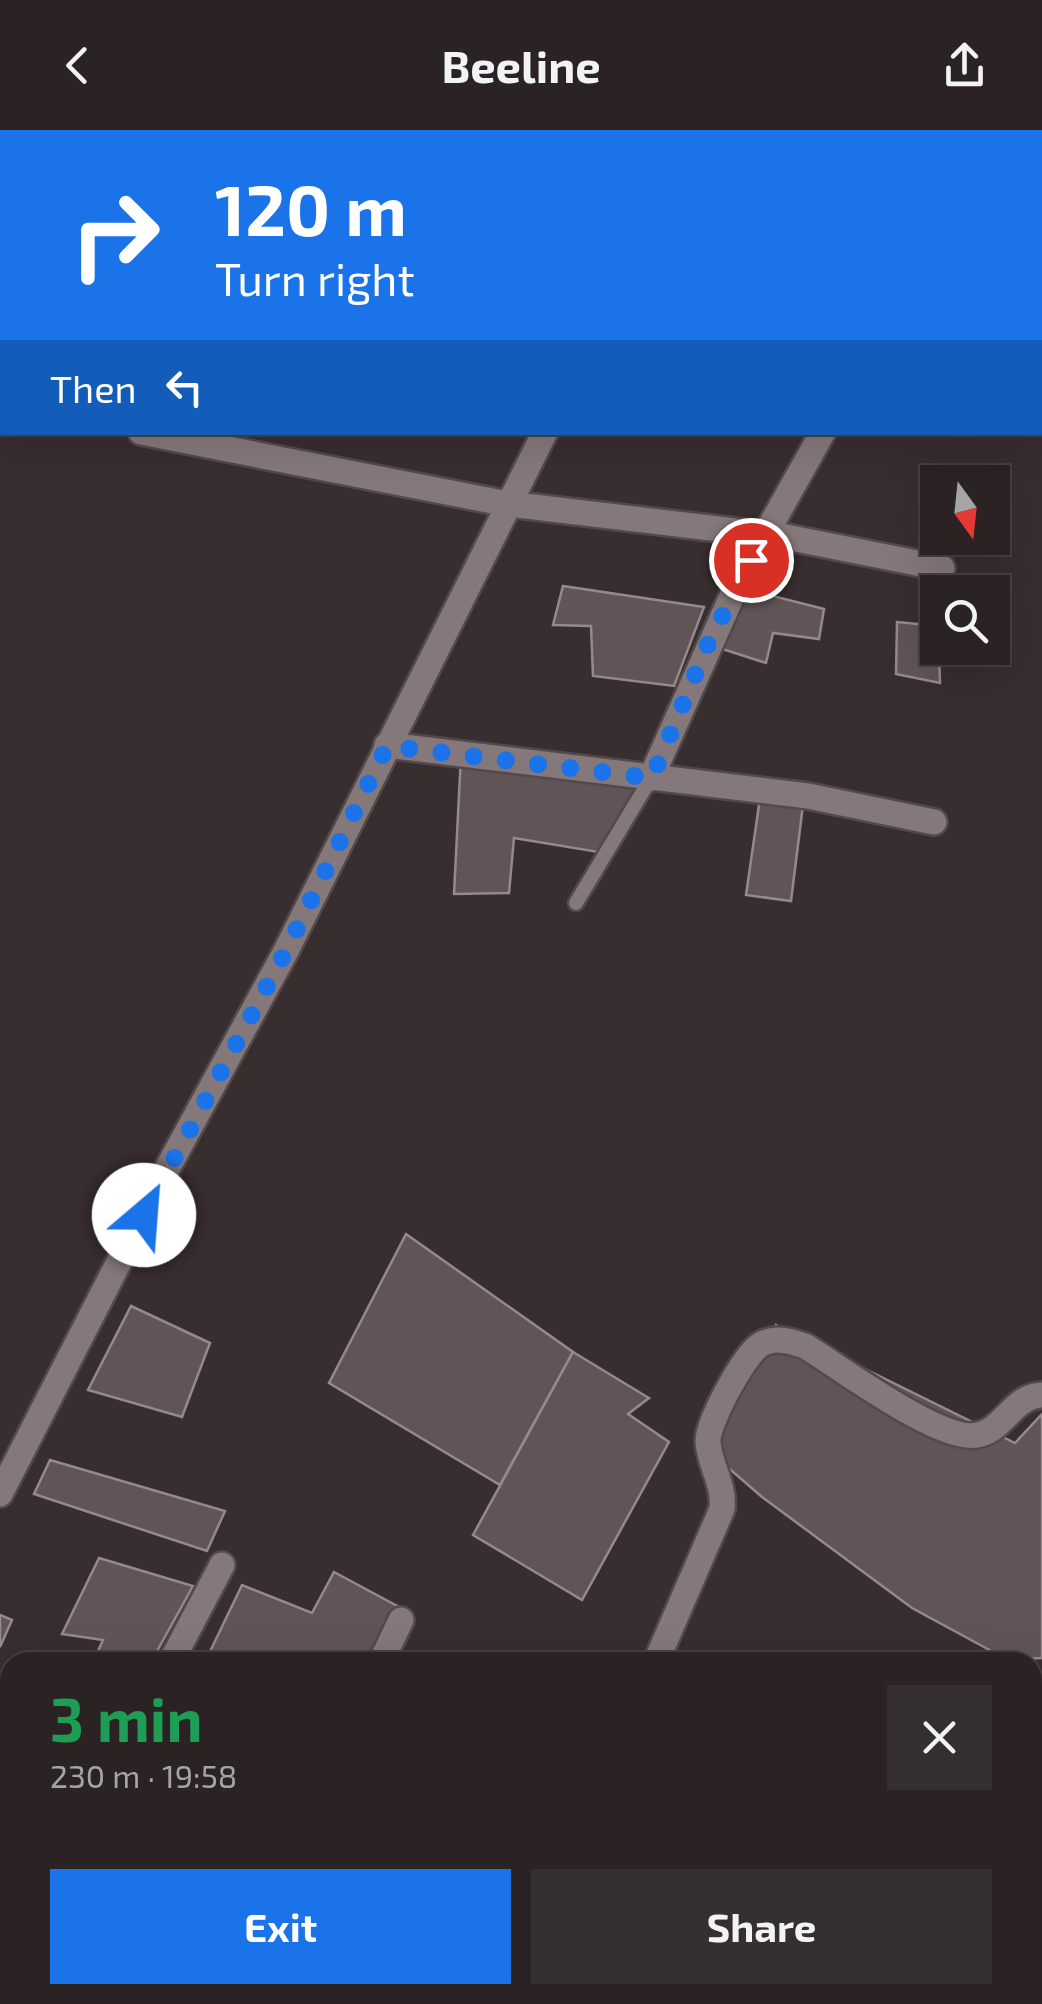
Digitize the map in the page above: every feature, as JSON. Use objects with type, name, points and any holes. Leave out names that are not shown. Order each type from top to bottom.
[{"type":"street","points":[[156,435],[508,504],[766,534],[942,568]]},
{"type":"street","points":[[0,1494],[286,951],[544,435]]},
{"type":"street","points":[[652,778],[715,630],[821,435]]},
{"type":"street","points":[[387,746],[808,796],[934,822]]},
{"type":"street","points":[[660,1652],[722,1509],[722,1486],[710,1451],[710,1426],[747,1358],[759,1345],[785,1340],[805,1346],[953,1435],[987,1432],[1017,1403],[1042,1396]]},
{"type":"street","points":[[176,1652],[222,1565]]},
{"type":"street","points":[[386,1652],[401,1620]]},
{"type":"lane","points":[[576,903],[652,778]]},
{"type":"building","points":[[563,586],[704,607],[674,686],[593,676],[591,626],[553,625]]},
{"type":"building","points":[[741,588],[824,609],[819,639],[773,633],[766,663],[713,646]]},
{"type":"building","points":[[897,622],[920,624],[920,665],[939,665],[940,683],[896,674]]},
{"type":"building","points":[[461,755],[649,778],[604,853],[514,838],[509,893],[454,894]]},
{"type":"building","points":[[761,791],[804,797],[791,901],[746,895]]},
{"type":"building","points":[[406,1234],[573,1352],[500,1485],[329,1383]]},
{"type":"building","points":[[131,1306],[210,1343],[182,1417],[88,1390]]},
{"type":"building","points":[[776,1325],[1015,1443],[1042,1414],[1042,1652],[993,1652],[912,1608],[762,1497],[710,1452]]},
{"type":"building","points":[[573,1352],[649,1398],[628,1414],[669,1442],[582,1600],[473,1535]]},
{"type":"building","points":[[50,1460],[225,1511],[207,1551],[34,1494]]},
{"type":"building","points":[[99,1558],[193,1586],[157,1652],[98,1652],[103,1640],[62,1634]]},
{"type":"building","points":[[334,1572],[401,1608],[381,1652],[210,1652],[242,1585],[312,1613]]},
{"type":"building","points":[[0,1615],[12,1620],[0,1647]]},
{"type":"route","points":[[144,1215],[286,951],[387,746],[652,778],[708,644],[751,560]]}]
